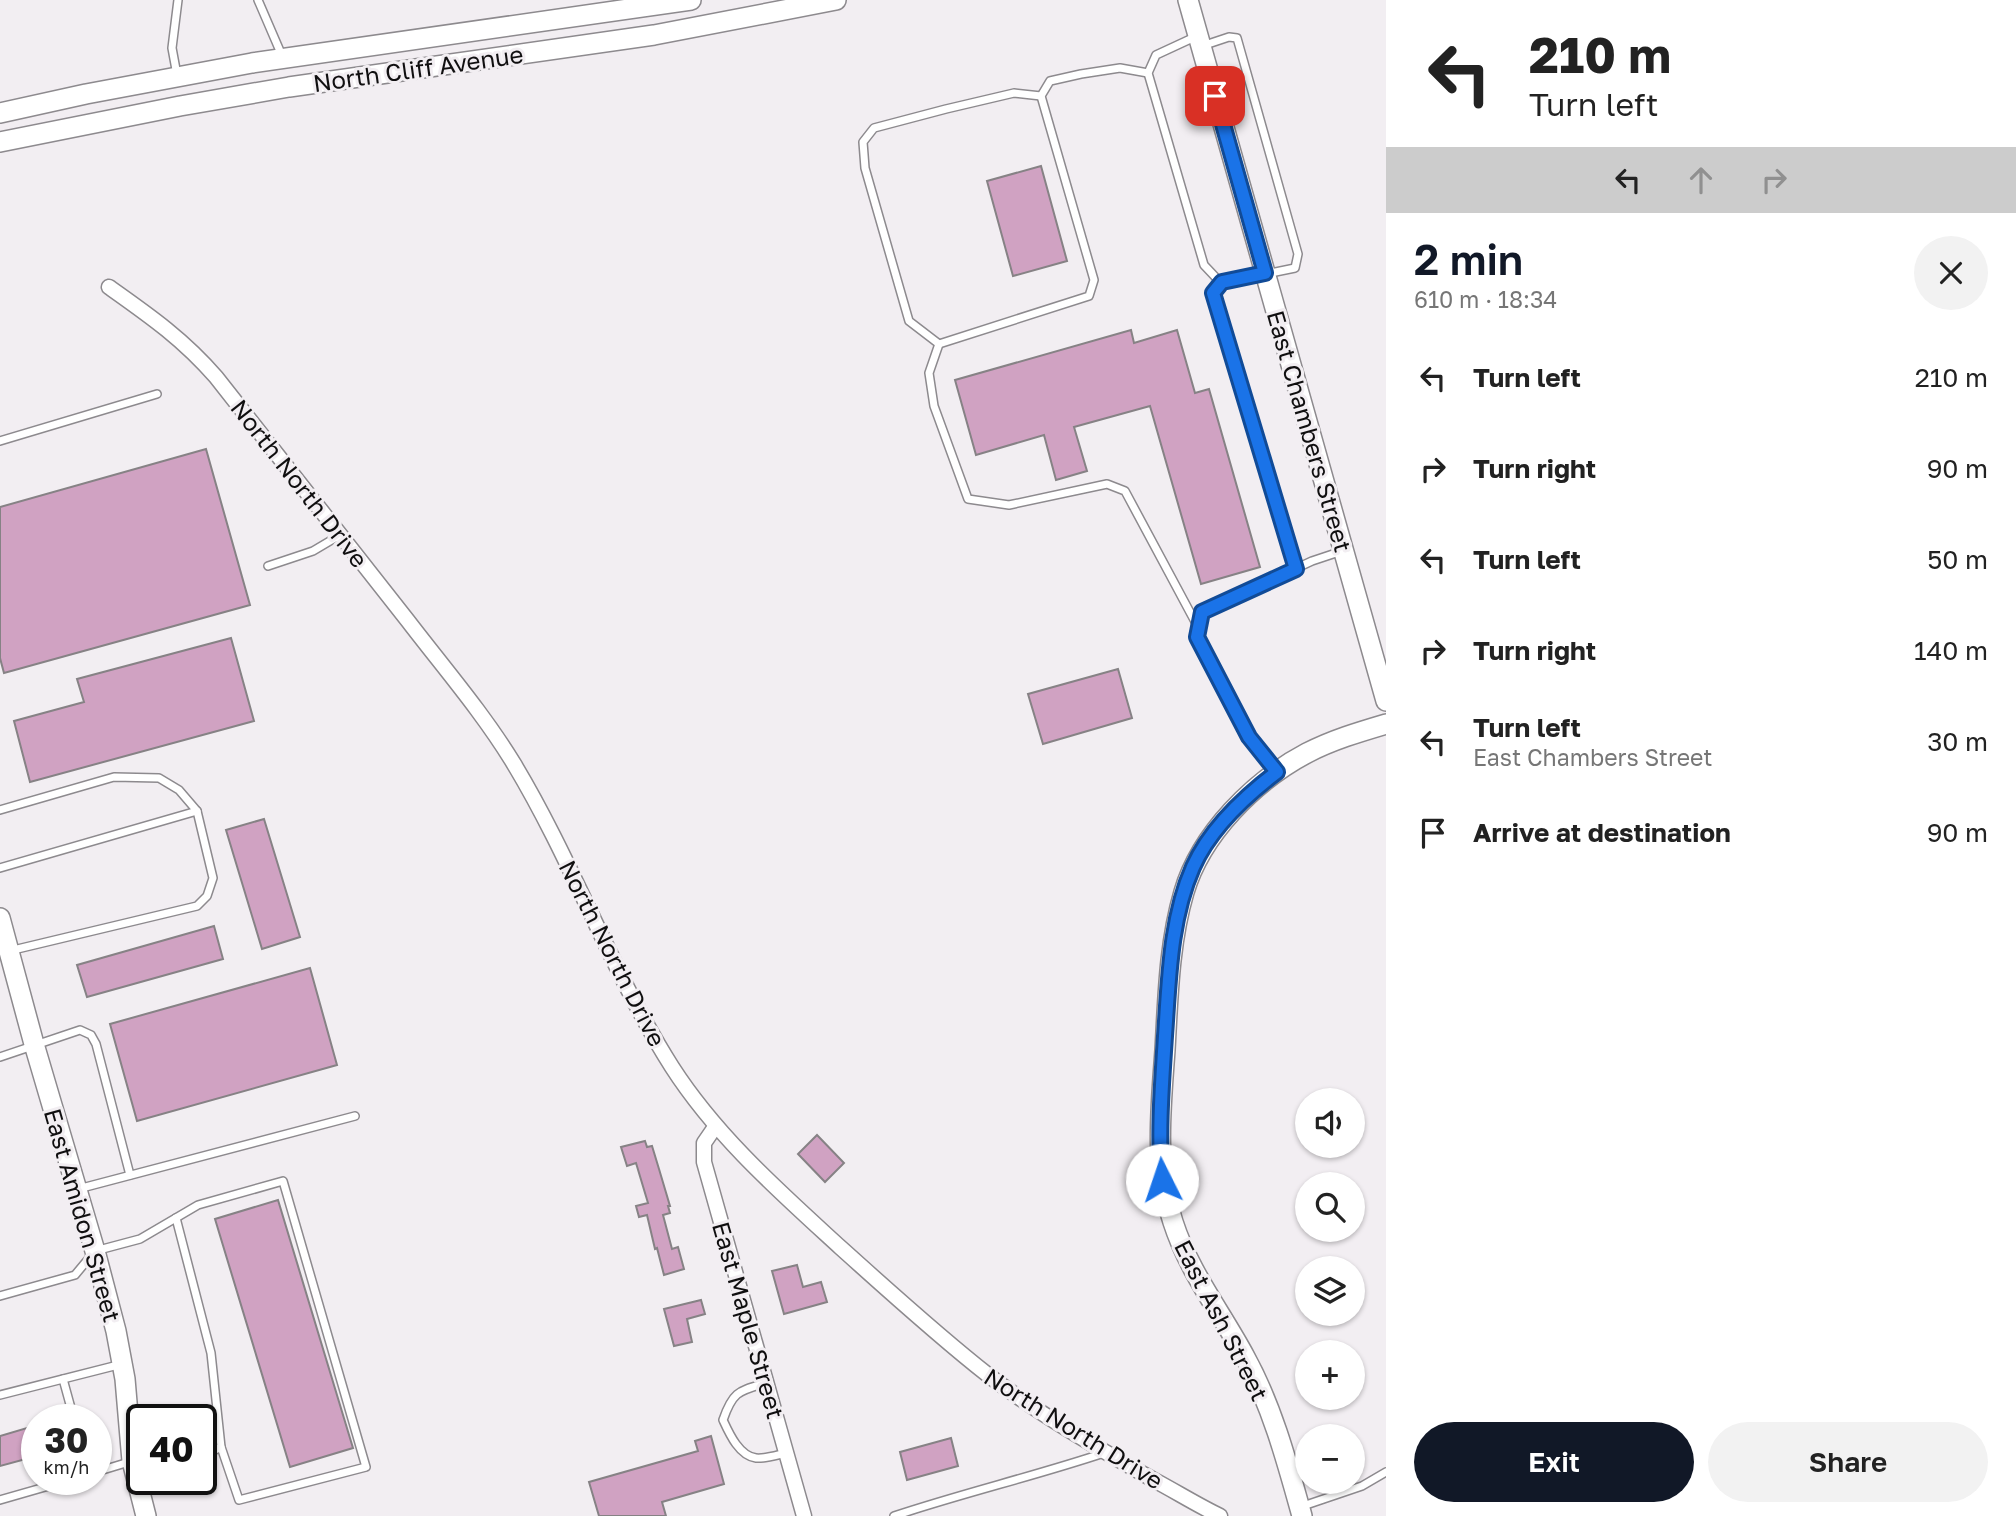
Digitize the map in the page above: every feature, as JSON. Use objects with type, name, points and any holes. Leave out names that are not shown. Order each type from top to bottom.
[{"type":"street","name":"North Cliff Avenue","points":[[0,113],[283,58],[691,0]]},
{"type":"street","name":"North Cliff Avenue","points":[[0,142],[276,89],[654,35],[836,0]]},
{"type":"street","name":"East Chambers Street","points":[[1188,0],[1386,701]]},
{"type":"street","name":"North North Drive","points":[[109,287],[162,324],[195,353],[216,377],[494,733],[542,813],[655,1039],[715,1127],[799,1210],[930,1328],[989,1376],[1106,1453],[1220,1516]]},
{"type":"street","name":"East Ash Street","points":[[1301,1511],[1258,1384],[1245,1356],[1190,1264],[1172,1221],[1162,1180],[1159,1132],[1170,970],[1184,892],[1194,866],[1210,839],[1245,799],[1277,772],[1307,753],[1386,724]]},
{"type":"street","name":"East Amidon Street","points":[[0,918],[5,946],[117,1331],[126,1404]]},
{"type":"street","name":"East Maple Street","points":[[715,1127],[704,1143],[704,1162],[804,1516]]},
{"type":"street","name":"East Amidon Street","points":[[146,1495],[146,1516]]},
{"type":"lane","points":[[177,77],[172,48],[178,0]]},
{"type":"lane","points":[[258,0],[283,58]]},
{"type":"lane","points":[[1222,282],[1205,265],[1148,73],[1156,55],[1200,41],[1229,37],[1237,38],[1241,50],[1298,254],[1295,268],[1222,282],[1213,293],[1296,569]]},
{"type":"lane","points":[[939,344],[1089,296],[1094,280],[1041,96],[1050,81],[1081,74],[1121,68],[1148,73]]},
{"type":"lane","points":[[939,344],[908,321],[865,168],[863,142],[874,128],[946,109],[1014,93],[1041,96]]},
{"type":"lane","points":[[939,344],[929,373],[934,406],[968,499],[1009,505],[1107,484],[1125,491],[1199,629]]},
{"type":"lane","points":[[0,441],[157,394]]},
{"type":"lane","points":[[268,566],[301,557],[341,535]]},
{"type":"lane","points":[[1277,772],[1249,737],[1197,637],[1202,612],[1344,550]]},
{"type":"lane","points":[[0,810],[114,777],[159,778],[178,790],[197,811],[213,878],[207,896],[197,906],[5,946]]},
{"type":"lane","points":[[0,867],[197,811]]},
{"type":"lane","points":[[0,1057],[80,1030],[91,1035],[96,1044],[130,1175]]},
{"type":"lane","points":[[77,1189],[355,1116]]},
{"type":"lane","points":[[0,1296],[75,1275],[95,1251],[140,1239],[198,1205],[283,1181],[366,1467],[239,1500],[221,1447],[211,1353],[176,1218]]},
{"type":"lane","points":[[0,1395],[122,1364]]},
{"type":"lane","points":[[63,1379],[70,1404]]},
{"type":"lane","points":[[766,1383],[744,1389],[730,1401],[723,1419],[730,1437],[743,1452],[756,1458],[786,1453]]},
{"type":"lane","points":[[217,1449],[221,1447]]},
{"type":"lane","points":[[894,1516],[1106,1453]]},
{"type":"lane","points":[[1301,1511],[1362,1486],[1386,1472]]},
{"type":"lane","points":[[0,1500],[21,1494]]},
{"type":"building","points":[[1041,166],[1067,261],[1013,276],[987,181]]},
{"type":"building","points":[[1131,330],[1134,343],[1177,330],[1195,393],[1209,389],[1260,567],[1201,584],[1150,406],[1074,427],[1087,471],[1056,480],[1044,435],[976,455],[955,380]]},
{"type":"building","points":[[206,449],[250,605],[4,673],[0,658],[0,507]]},
{"type":"building","points":[[231,638],[254,721],[30,782],[14,721],[84,702],[77,679]]},
{"type":"building","points":[[1118,669],[1132,718],[1043,744],[1028,694]]},
{"type":"building","points":[[264,819],[300,937],[262,949],[226,830]]},
{"type":"building","points":[[214,926],[223,959],[87,997],[77,965]]},
{"type":"building","points":[[310,968],[337,1065],[137,1121],[110,1024]]},
{"type":"building","points":[[817,1135],[844,1163],[825,1182],[798,1154]]},
{"type":"building","points":[[645,1141],[647,1147],[652,1146],[670,1206],[670,1213],[663,1215],[672,1249],[678,1247],[684,1269],[664,1275],[647,1215],[639,1217],[636,1206],[648,1203],[636,1163],[627,1166],[621,1147]]},
{"type":"building","points":[[278,1200],[353,1448],[290,1467],[215,1219]]},
{"type":"building","points":[[797,1265],[803,1287],[821,1282],[827,1302],[784,1314],[772,1271]]},
{"type":"building","points":[[701,1300],[705,1314],[687,1319],[692,1342],[674,1346],[664,1309]]},
{"type":"building","points":[[21,1430],[21,1460],[0,1466],[0,1436]]},
{"type":"building","points":[[711,1436],[724,1484],[662,1502],[666,1516],[599,1516],[589,1482],[698,1451],[695,1441]]},
{"type":"building","points":[[951,1438],[958,1466],[907,1480],[900,1452]]},
{"type":"route","points":[[1162,1180],[1159,1132],[1170,970],[1184,892],[1194,866],[1225,819],[1277,772],[1249,737],[1197,637],[1202,612],[1296,569],[1213,293],[1222,282],[1265,273],[1215,96]]}]
